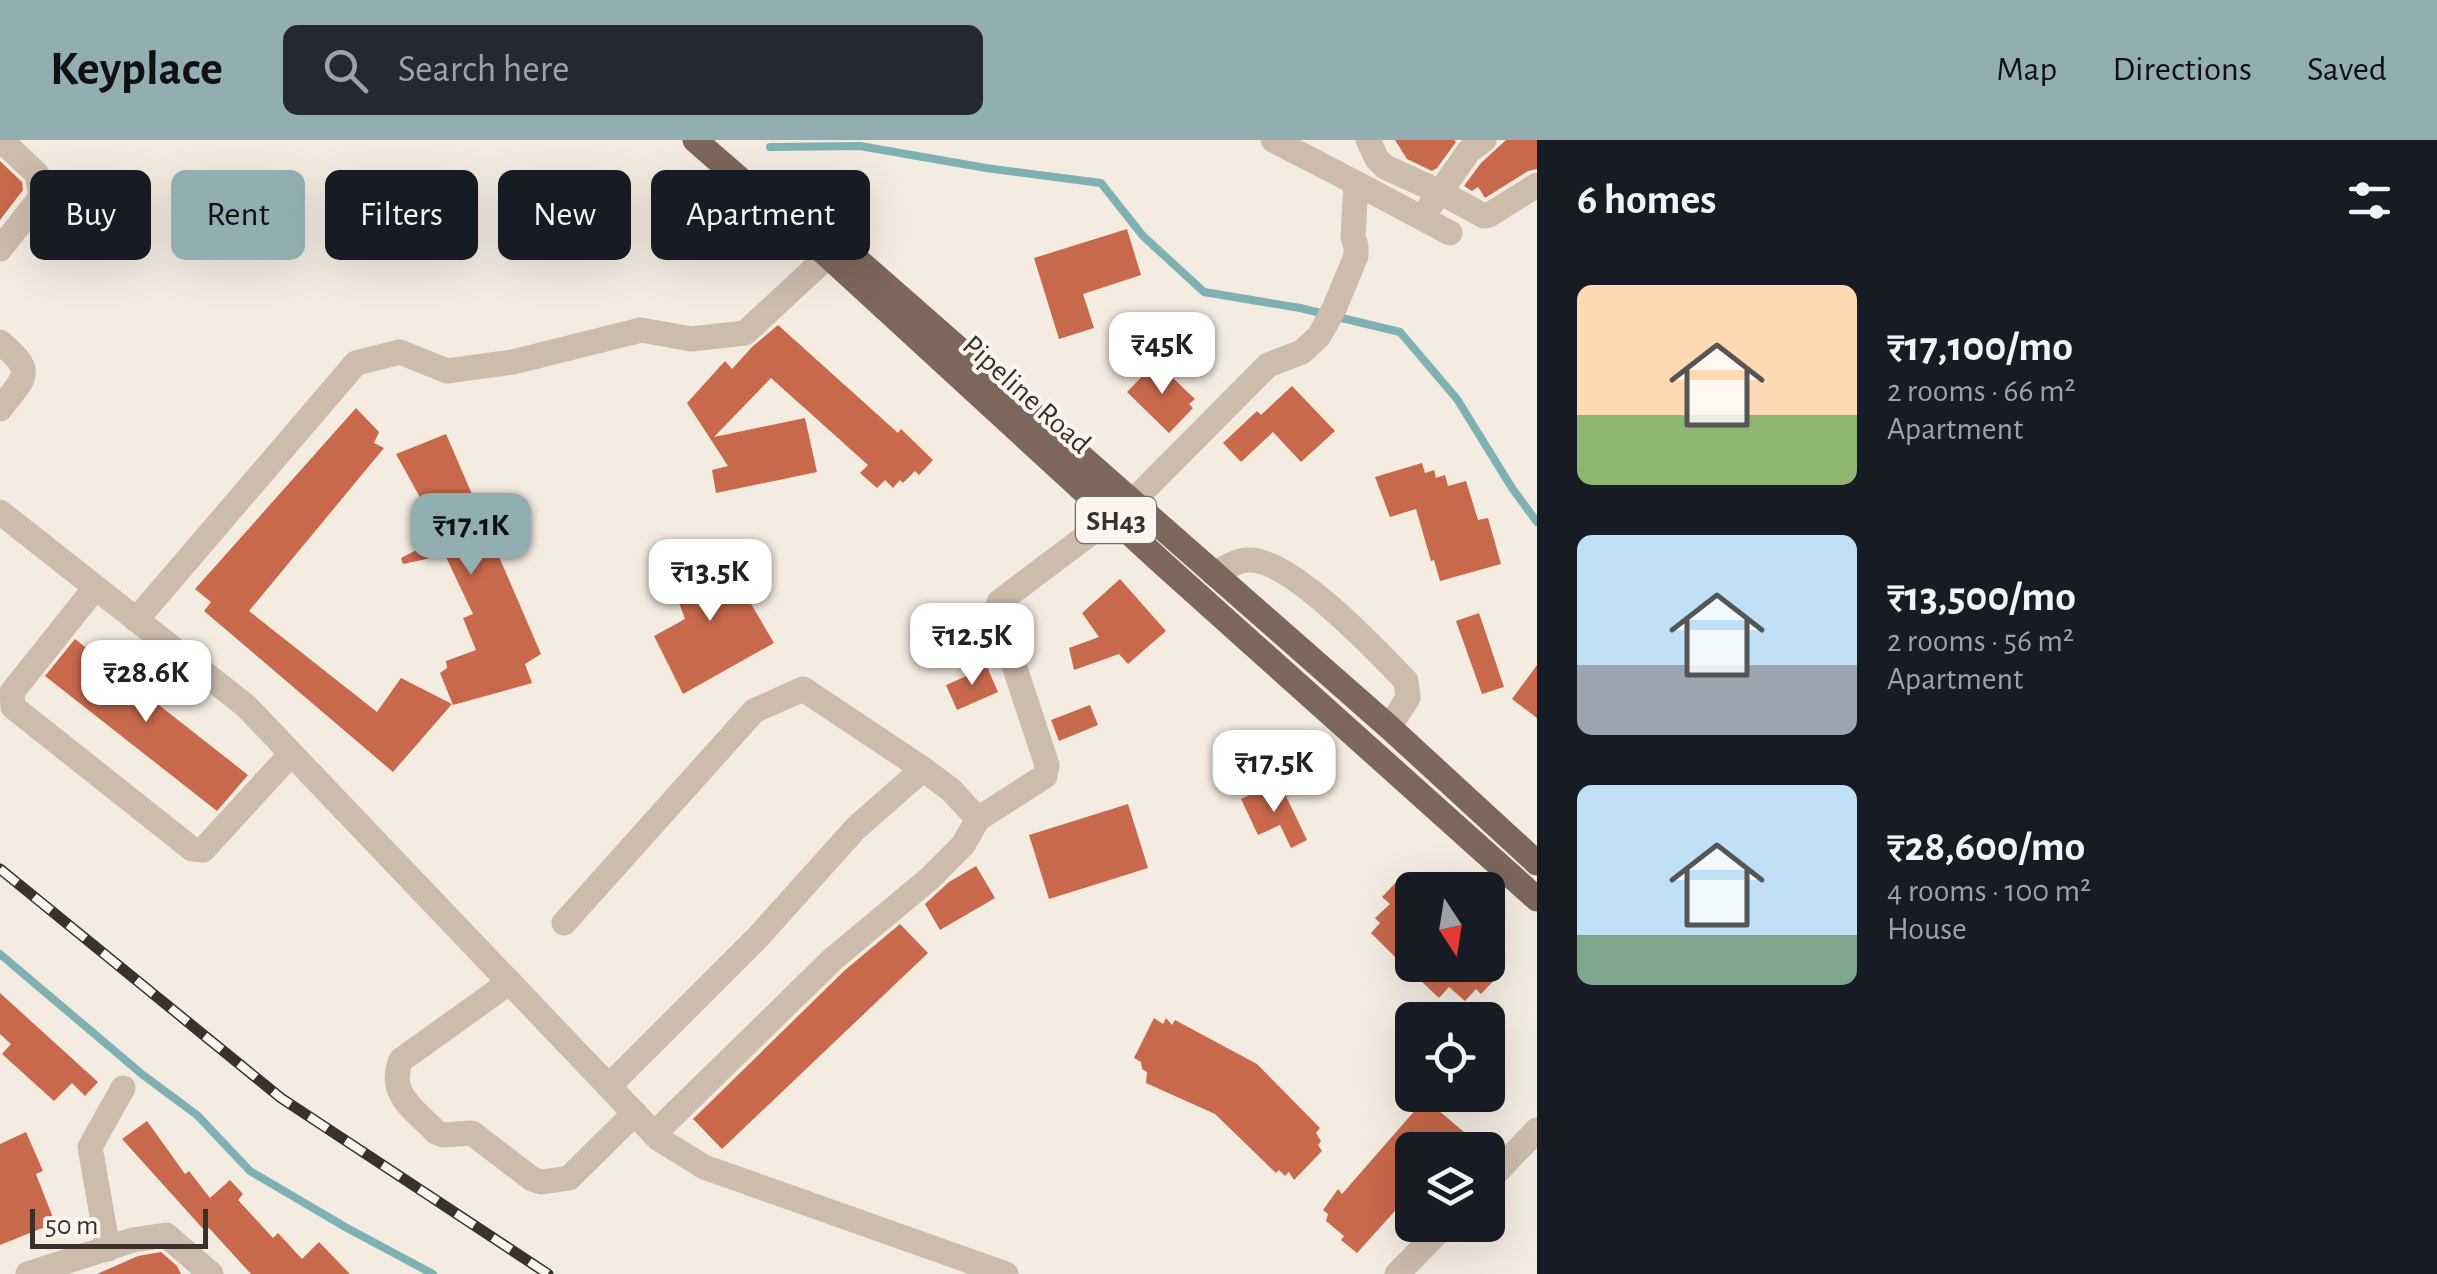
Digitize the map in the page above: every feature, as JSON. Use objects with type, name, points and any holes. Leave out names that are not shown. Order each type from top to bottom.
[{"type":"main road","name":"Pipeline Road","points":[[695,140],[725,152],[1122,509],[1378,756],[1537,899]]},
{"type":"main road","name":"Pipeline Road","points":[[725,152],[743,170]]},
{"type":"main road","name":"Pipeline Road","points":[[833,260],[1122,509],[1214,574],[1394,731],[1537,863]]},
{"type":"main road","points":[[1378,756],[1394,731]]},
{"type":"street","points":[[0,249],[42,197],[37,174],[1,140]]},
{"type":"street","points":[[1273,140],[1450,233]]},
{"type":"street","points":[[1368,140],[1385,167],[1484,216],[1537,185]]},
{"type":"street","points":[[1420,217],[1471,144]]},
{"type":"street","points":[[654,1134],[832,960],[929,879],[962,844],[978,819],[1046,776],[1048,765],[997,614],[999,602],[1122,509],[1268,365],[1302,352],[1319,336],[1356,256],[1356,183]]},
{"type":"street","points":[[136,620],[356,364],[400,352],[447,371],[513,362],[641,330],[691,339],[745,333],[824,260]]},
{"type":"street","points":[[0,342],[21,360],[24,370],[21,382],[0,410]]},
{"type":"street","points":[[0,512],[246,706],[654,1134],[704,1167],[1006,1274]]},
{"type":"street","points":[[1214,574],[1244,559],[1262,560],[1325,604],[1406,682],[1408,698],[1394,731]]},
{"type":"street","points":[[95,588],[12,692],[14,707],[192,850],[202,850],[292,754]]},
{"type":"street","points":[[564,923],[754,712],[803,689],[918,766],[950,790],[978,819]]},
{"type":"street","points":[[608,1086],[758,936],[918,766]]},
{"type":"street","points":[[510,982],[401,1060],[397,1070],[398,1092],[436,1132],[472,1133],[532,1179],[542,1182],[569,1178],[635,1113]]},
{"type":"street","points":[[108,1248],[90,1147],[123,1088]]},
{"type":"street","points":[[1505,1163],[1537,1130]]},
{"type":"street","points":[[28,1274],[133,1240],[166,1235],[211,1274]]},
{"type":"street","points":[[1397,1274],[1428,1242]]},
{"type":"building","points":[[1395,140],[1456,142],[1432,171],[1407,159]]},
{"type":"building","points":[[1506,140],[1537,140],[1537,169],[1485,198],[1478,187],[1472,191],[1464,186],[1481,163]]},
{"type":"building","points":[[0,161],[22,182],[23,190],[0,220]]},
{"type":"building","points":[[1127,229],[1141,275],[1083,294],[1094,328],[1059,339],[1034,258]]},
{"type":"building","points":[[778,325],[933,460],[919,475],[915,471],[893,488],[885,480],[877,488],[860,473],[868,465],[771,378],[714,437],[805,418],[817,472],[716,493],[712,470],[728,466],[687,403],[725,361],[732,369]]},
{"type":"building","points":[[1156,362],[1195,399],[1189,404],[1193,408],[1169,433],[1127,392]]},
{"type":"building","points":[[1292,386],[1335,431],[1301,462],[1273,432],[1241,462],[1223,443],[1257,411],[1261,415]]},
{"type":"building","points":[[356,408],[379,432],[374,443],[384,448],[249,611],[377,712],[401,678],[452,704],[393,772],[204,611],[211,602],[195,589]]},
{"type":"building","points":[[446,434],[541,654],[525,664],[532,683],[453,705],[440,673],[447,668],[446,661],[476,650],[463,618],[473,614],[445,555],[403,564],[401,558],[442,537],[396,454]]},
{"type":"building","points":[[1422,463],[1425,473],[1434,470],[1436,478],[1445,475],[1448,486],[1466,481],[1478,520],[1488,518],[1501,564],[1440,581],[1416,509],[1390,517],[1375,477]]},
{"type":"building","points":[[709,547],[718,580],[730,568],[774,643],[683,694],[654,636],[685,619],[667,571],[685,566],[681,560]]},
{"type":"building","points":[[1120,579],[1166,631],[1128,664],[1119,654],[1074,670],[1069,648],[1099,637],[1082,613]]},
{"type":"building","points":[[1479,613],[1504,687],[1482,694],[1456,621]]},
{"type":"building","points":[[75,639],[248,775],[217,811],[45,676]]},
{"type":"building","points":[[1537,665],[1537,718],[1512,699]]},
{"type":"building","points":[[987,667],[998,692],[957,710],[946,685]]},
{"type":"building","points":[[1090,705],[1098,725],[1059,741],[1051,720]]},
{"type":"building","points":[[1271,785],[1277,798],[1285,794],[1307,840],[1291,848],[1280,825],[1258,835],[1241,799]]},
{"type":"building","points":[[1128,804],[1148,868],[1049,899],[1029,835]]},
{"type":"building","points":[[976,866],[995,898],[940,930],[925,904],[949,882]]},
{"type":"building","points":[[1395,883],[1395,957],[1371,933],[1380,923],[1375,918],[1390,904],[1382,897]]},
{"type":"building","points":[[900,924],[928,953],[722,1149],[693,1119],[844,971]]},
{"type":"building","points":[[1422,982],[1492,982],[1481,994],[1476,989],[1465,1001],[1449,987],[1439,998]]},
{"type":"building","points":[[0,993],[98,1082],[85,1096],[72,1083],[54,1101],[2,1054],[11,1044],[0,1034]]},
{"type":"building","points":[[1154,1018],[1163,1024],[1166,1018],[1172,1025],[1175,1020],[1257,1064],[1320,1128],[1316,1133],[1322,1151],[1294,1180],[1289,1172],[1285,1176],[1279,1170],[1276,1173],[1215,1114],[1146,1083],[1147,1072],[1134,1058]]},
{"type":"building","points":[[1414,1112],[1440,1112],[1464,1132],[1396,1132]]},
{"type":"building","points":[[147,1121],[185,1174],[189,1171],[210,1198],[230,1180],[243,1194],[238,1200],[273,1238],[278,1233],[302,1259],[319,1242],[350,1274],[251,1274],[209,1228],[205,1231],[122,1139]]},
{"type":"building","points":[[26,1132],[43,1171],[36,1174],[55,1223],[0,1245],[0,1144]]},
{"type":"building","points":[[1395,1133],[1395,1211],[1357,1253],[1341,1240],[1344,1236],[1326,1221],[1328,1214],[1323,1210],[1338,1189],[1342,1194]]},
{"type":"building","points":[[161,1252],[181,1274],[97,1274],[138,1256]]},
{"type":"waterway","points":[[770,147],[860,146],[1101,183],[1143,236],[1204,292],[1300,308],[1400,332],[1457,399],[1537,522]]},
{"type":"waterway","points":[[0,954],[143,1075],[197,1115],[250,1171],[433,1274]]},
{"type":"railway","points":[[0,869],[281,1098],[548,1274]]}]
